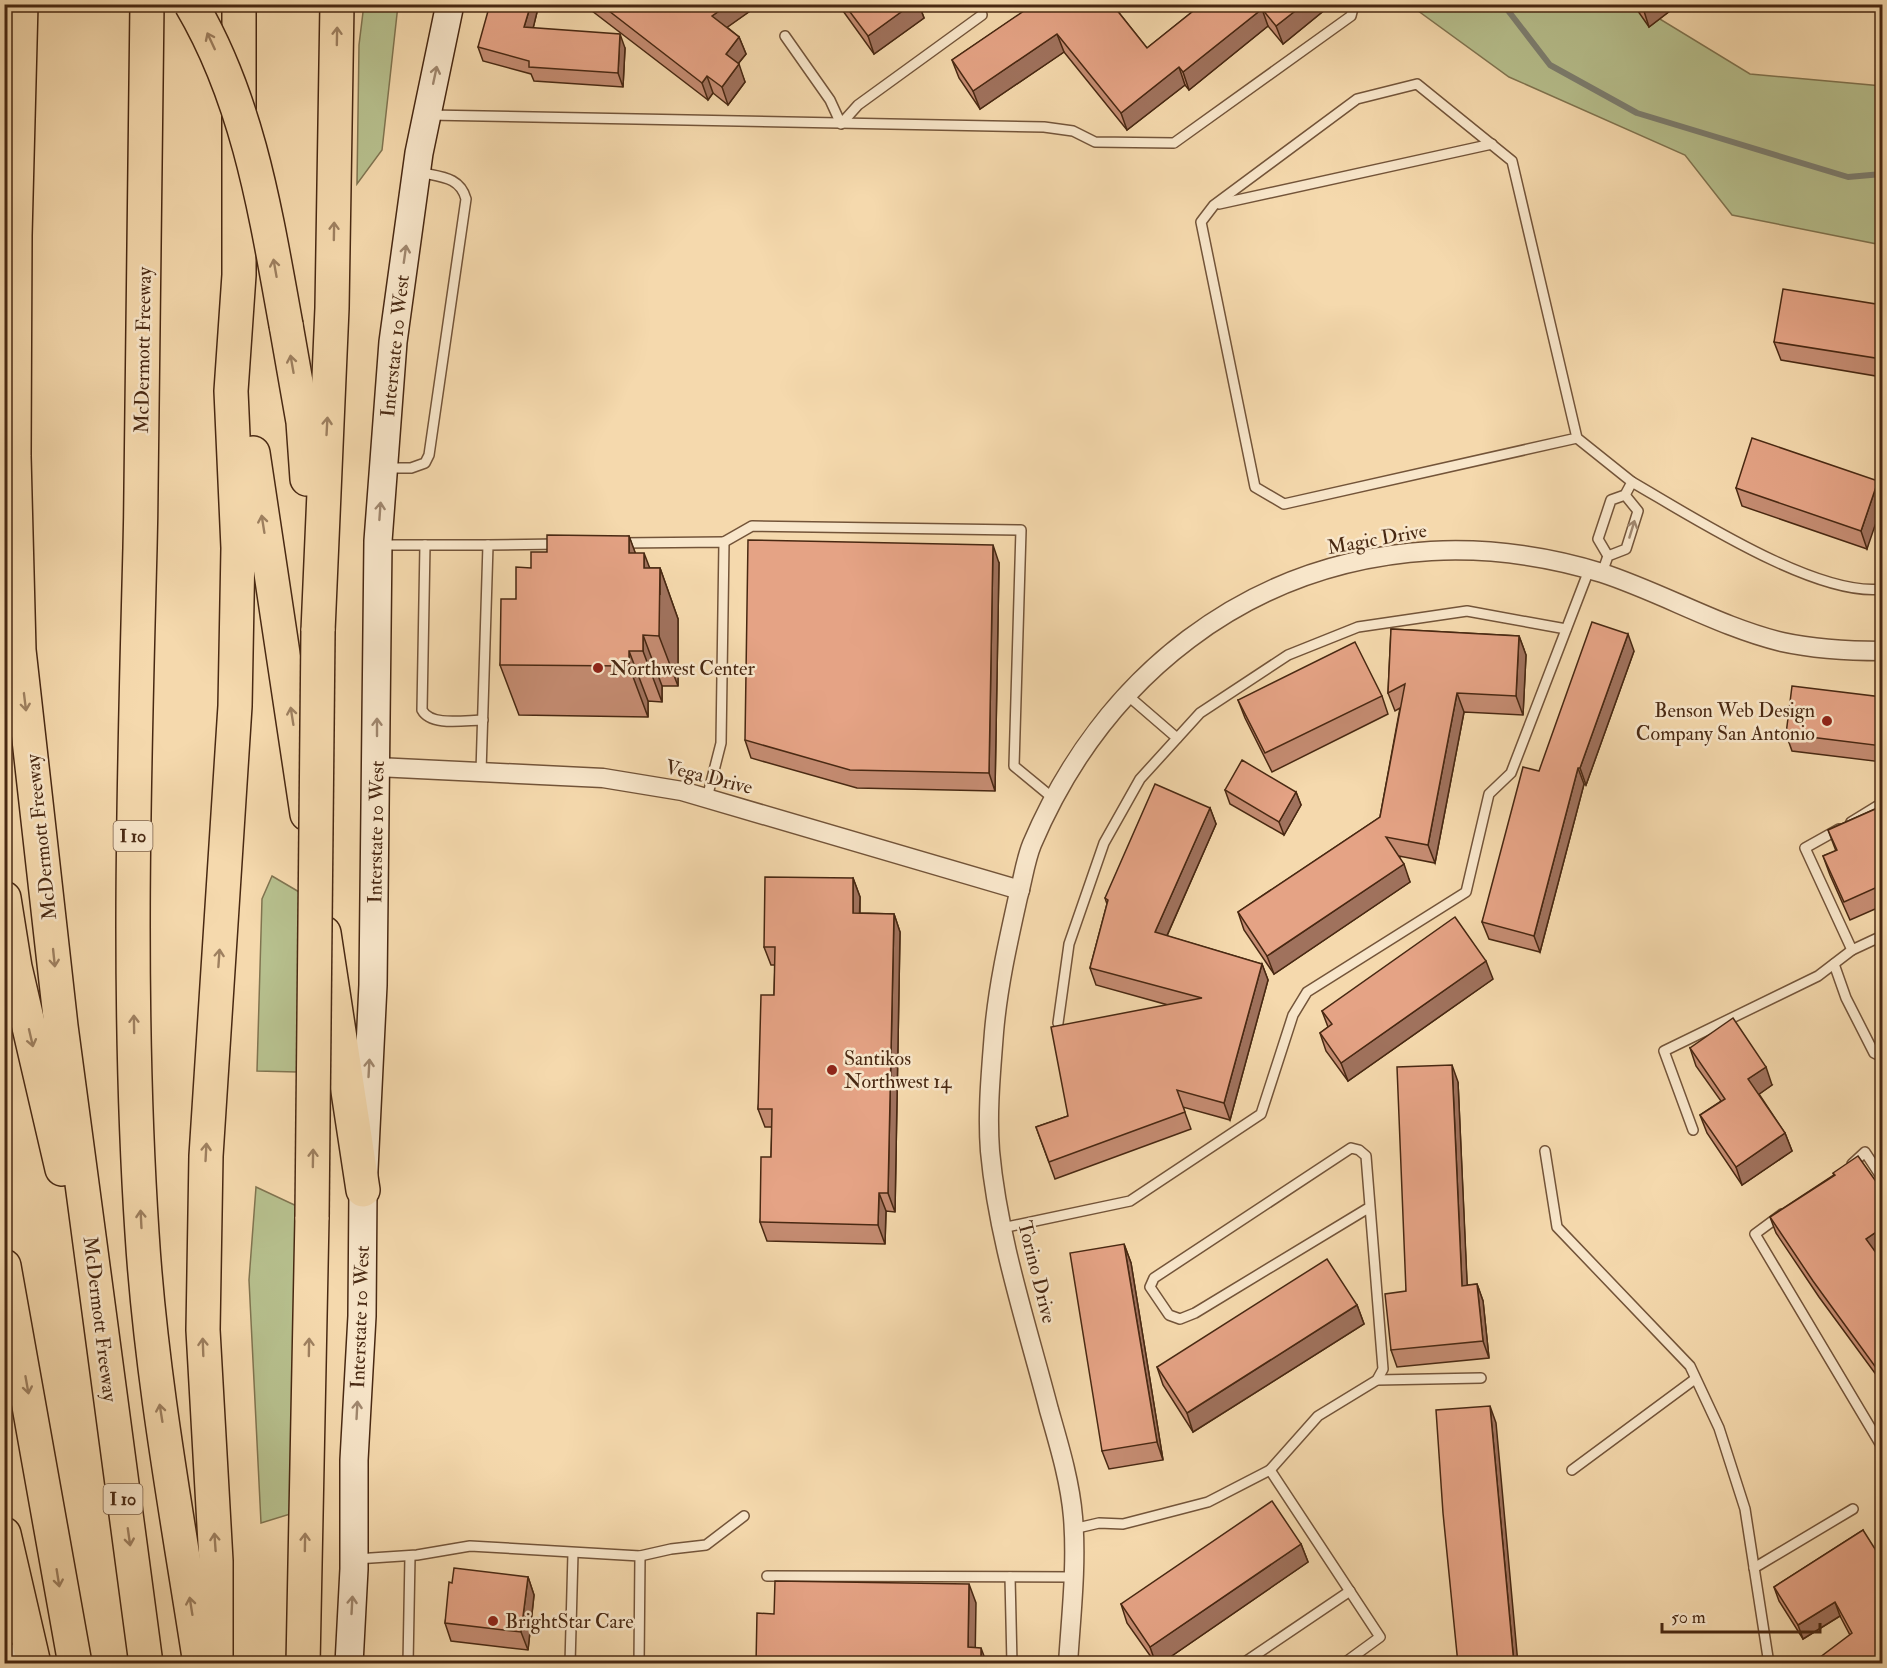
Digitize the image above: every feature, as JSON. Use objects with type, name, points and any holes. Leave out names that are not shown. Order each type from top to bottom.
[{"type":"highway","name":"McDermott Freeway","points":[[21,4],[21,77],[15,235],[14,445],[19,650],[62,1026],[146,1664]]},
{"type":"highway","name":"McDermott Freeway","points":[[147,4],[142,452],[133,849],[136,1128],[142,1239],[159,1397],[200,1664]]},
{"type":"highway","points":[[191,4],[231,85],[250,148],[268,231],[303,422],[318,631]]},
{"type":"highway","points":[[216,1664],[216,1561],[207,1434],[203,1330],[206,1156],[234,706],[238,548],[231,391],[239,275],[239,4]]},
{"type":"highway","points":[[303,1664],[312,1217],[318,631],[332,308],[337,4]]},
{"type":"highway","points":[[239,275],[255,469],[363,1190]]},
{"type":"highway","points":[[4,898],[15,967],[101,1334]]},
{"type":"highway","points":[[4,1266],[75,1664]]},
{"type":"highway","points":[[4,1534],[34,1664]]},
{"type":"main road","name":"Interstate 10 West","points":[[349,1664],[354,1560],[354,1460],[362,1316],[363,1190],[373,985],[378,545],[393,342],[416,172],[450,4]]},
{"type":"main road","points":[[4,1655],[7,1664]]},
{"type":"street","name":"Magic Drive","points":[[1020,890],[1030,849],[1073,763],[1101,723],[1126,694],[1167,655],[1205,627],[1279,587],[1335,567],[1382,557],[1429,551],[1477,550],[1525,555],[1596,572],[1748,631],[1784,642],[1882,651]]},
{"type":"street","name":"Vega Drive","points":[[377,766],[603,778],[707,798],[1020,890]]},
{"type":"street","name":"Torino Drive","points":[[1020,890],[1003,960],[989,1099],[994,1189],[1002,1228],[1065,1468],[1073,1529],[1074,1578],[1068,1664]]},
{"type":"lane","points":[[427,115],[1044,127],[1073,130],[1095,142],[1174,142],[1351,16],[1354,4]]},
{"type":"lane","points":[[841,124],[858,105],[982,15]]},
{"type":"lane","points":[[785,36],[830,100],[841,124]]},
{"type":"lane","points":[[1577,438],[1284,504],[1255,487],[1201,222],[1214,205],[1357,99],[1417,84],[1512,161],[1577,438],[1632,482],[1744,545],[1807,575],[1870,591],[1882,589]]},
{"type":"lane","points":[[1214,205],[1492,144]]},
{"type":"lane","points":[[383,468],[411,468],[425,463],[429,455],[466,199],[463,188],[455,180],[416,172]]},
{"type":"lane","points":[[1608,556],[1598,539],[1611,500],[1625,495],[1632,482]]},
{"type":"lane","points":[[1002,1228],[1130,1201],[1262,1114],[1293,1015],[1307,992],[1466,892],[1489,794],[1511,773],[1566,629],[1596,572],[1608,556],[1626,549],[1638,511],[1625,495]]},
{"type":"lane","points":[[606,544],[724,542],[752,526],[1021,530],[1014,766],[1054,799]]},
{"type":"lane","points":[[707,798],[721,743],[724,542]]},
{"type":"lane","points":[[378,545],[571,544]]},
{"type":"lane","points":[[425,545],[422,710],[425,716],[434,720],[483,720]]},
{"type":"lane","points":[[481,772],[488,545]]},
{"type":"lane","points":[[1058,1023],[1069,944],[1104,843],[1140,779],[1200,713],[1288,656],[1358,627],[1467,611],[1566,629]]},
{"type":"lane","points":[[1126,694],[1177,738]]},
{"type":"lane","points":[[1852,950],[1806,848],[1882,803]]},
{"type":"lane","points":[[1693,1130],[1664,1051],[1818,976],[1852,950],[1882,936]]},
{"type":"lane","points":[[1834,964],[1846,998],[1874,1053],[1882,1057]]},
{"type":"lane","points":[[1073,1529],[1099,1523],[1123,1524],[1208,1502],[1270,1470],[1318,1416],[1377,1380],[1383,1369],[1366,1156],[1359,1149],[1351,1148],[1154,1278],[1150,1287],[1168,1315],[1180,1319],[1195,1313],[1370,1207]]},
{"type":"lane","points":[[1545,1151],[1557,1227],[1690,1366],[1719,1428],[1745,1509],[1769,1664]]},
{"type":"lane","points":[[1841,1172],[1865,1152],[1882,1178]]},
{"type":"lane","points":[[1793,1206],[1755,1234],[1882,1447]]},
{"type":"lane","points":[[1377,1380],[1481,1378]]},
{"type":"lane","points":[[1572,1470],[1695,1379]]},
{"type":"lane","points":[[1270,1470],[1380,1637],[1343,1664]]},
{"type":"lane","points":[[1754,1568],[1853,1509]]},
{"type":"lane","points":[[354,1560],[410,1556],[470,1546],[640,1556],[671,1549],[706,1545],[744,1516]]},
{"type":"lane","points":[[570,1664],[573,1552]]},
{"type":"lane","points":[[408,1664],[410,1556]]},
{"type":"lane","points":[[639,1664],[640,1556]]},
{"type":"lane","points":[[767,1576],[1074,1578]]},
{"type":"lane","points":[[1010,1577],[1012,1664]]},
{"type":"lane","points":[[1242,1664],[1350,1592]]},
{"type":"green space","points":[[364,4],[398,5],[382,150],[357,184],[359,45]]},
{"type":"green space","points":[[1410,5],[1637,5],[1750,74],[1882,86],[1882,245],[1732,215],[1685,155],[1509,77]]},
{"type":"green space","points":[[272,876],[306,896],[297,1072],[257,1071],[262,899]]},
{"type":"green space","points":[[256,1187],[301,1208],[300,1511],[261,1523],[249,1280]]},
{"type":"building","points":[[490,4],[531,4],[524,27],[620,34],[618,73],[529,67],[529,61],[478,47]]},
{"type":"building","points":[[600,4],[729,4],[712,16],[739,37],[726,54],[739,64],[722,87],[707,76],[702,83]]},
{"type":"building","points":[[844,4],[912,4],[868,36]]},
{"type":"building","points":[[1034,4],[1112,4],[1147,48],[1202,4],[1304,4],[1276,26],[1262,9],[1183,72],[1179,67],[1121,113],[1057,34],[973,91],[952,60]]},
{"type":"building","points":[[1783,289],[1882,305],[1882,359],[1774,342]]},
{"type":"building","points":[[1752,438],[1878,481],[1861,531],[1736,488]]},
{"type":"building","points":[[547,535],[629,536],[629,553],[644,553],[644,568],[660,568],[659,636],[643,635],[643,651],[629,651],[629,666],[500,665],[501,599],[516,599],[516,567],[531,568],[531,552],[547,552]]},
{"type":"building","points":[[748,540],[993,545],[989,773],[850,770],[745,740]]},
{"type":"building","points":[[1592,622],[1628,634],[1580,768],[1578,768],[1534,936],[1482,922],[1523,767],[1539,771]]},
{"type":"building","points":[[1391,629],[1519,636],[1516,696],[1457,693],[1428,845],[1386,837],[1404,864],[1267,956],[1238,912],[1380,817],[1405,684],[1388,693]]},
{"type":"building","points":[[1355,642],[1382,696],[1265,753],[1238,700]]},
{"type":"building","points":[[1792,686],[1882,697],[1882,746],[1786,734]]},
{"type":"building","points":[[1242,760],[1296,792],[1279,822],[1225,790]]},
{"type":"building","points":[[1155,784],[1210,808],[1155,932],[1262,964],[1224,1103],[1177,1090],[1185,1112],[1049,1162],[1036,1127],[1068,1116],[1051,1027],[1202,998],[1090,968],[1108,900],[1105,898]]},
{"type":"building","points":[[1882,806],[1882,885],[1844,902],[1823,856],[1837,850],[1828,830]]},
{"type":"building","name":"Santikos Northwest 14","points":[[765,877],[853,878],[853,913],[894,914],[888,1193],[879,1193],[878,1225],[760,1222],[761,1157],[771,1157],[772,1109],[758,1109],[761,995],[774,995],[775,947],[764,947]]},
{"type":"building","points":[[1455,917],[1486,961],[1341,1063],[1320,1033],[1332,1024],[1322,1011]]},
{"type":"building","points":[[1733,1018],[1766,1067],[1748,1079],[1785,1133],[1736,1167],[1700,1115],[1725,1099],[1690,1048]]},
{"type":"building","points":[[1452,1065],[1462,1286],[1477,1284],[1483,1341],[1391,1350],[1385,1294],[1406,1291],[1397,1067]]},
{"type":"building","points":[[1858,1156],[1882,1190],[1882,1228],[1866,1239],[1882,1261],[1882,1376],[1770,1217],[1835,1175],[1833,1173]]},
{"type":"building","points":[[1124,1244],[1157,1442],[1102,1451],[1070,1253]]},
{"type":"building","points":[[1327,1259],[1357,1305],[1187,1413],[1157,1367]]},
{"type":"building","points":[[1490,1406],[1514,1664],[1458,1664],[1443,1513],[1436,1410]]},
{"type":"building","points":[[1272,1501],[1301,1544],[1150,1647],[1121,1604]]},
{"type":"building","points":[[1863,1530],[1882,1560],[1882,1664],[1811,1664],[1852,1633],[1835,1602],[1798,1625],[1774,1587]]},
{"type":"building","name":"BrightStar Care","points":[[454,1568],[528,1577],[521,1632],[445,1623],[449,1582],[452,1583]]},
{"type":"building","points":[[775,1581],[969,1584],[968,1647],[981,1648],[981,1664],[756,1664],[757,1613],[774,1614]]},
{"type":"waterway","points":[[1503,4],[1550,65],[1637,113],[1848,177],[1882,174]]},
{"type":"place","name":"Northwest Center","points":[[598,668]]},
{"type":"place","name":"Benson Web Design Company San Antonio","points":[[1827,721]]},
{"type":"place","name":"Santikos Northwest 14","points":[[832,1070]]},
{"type":"place","name":"BrightStar Care","points":[[493,1621]]}]
